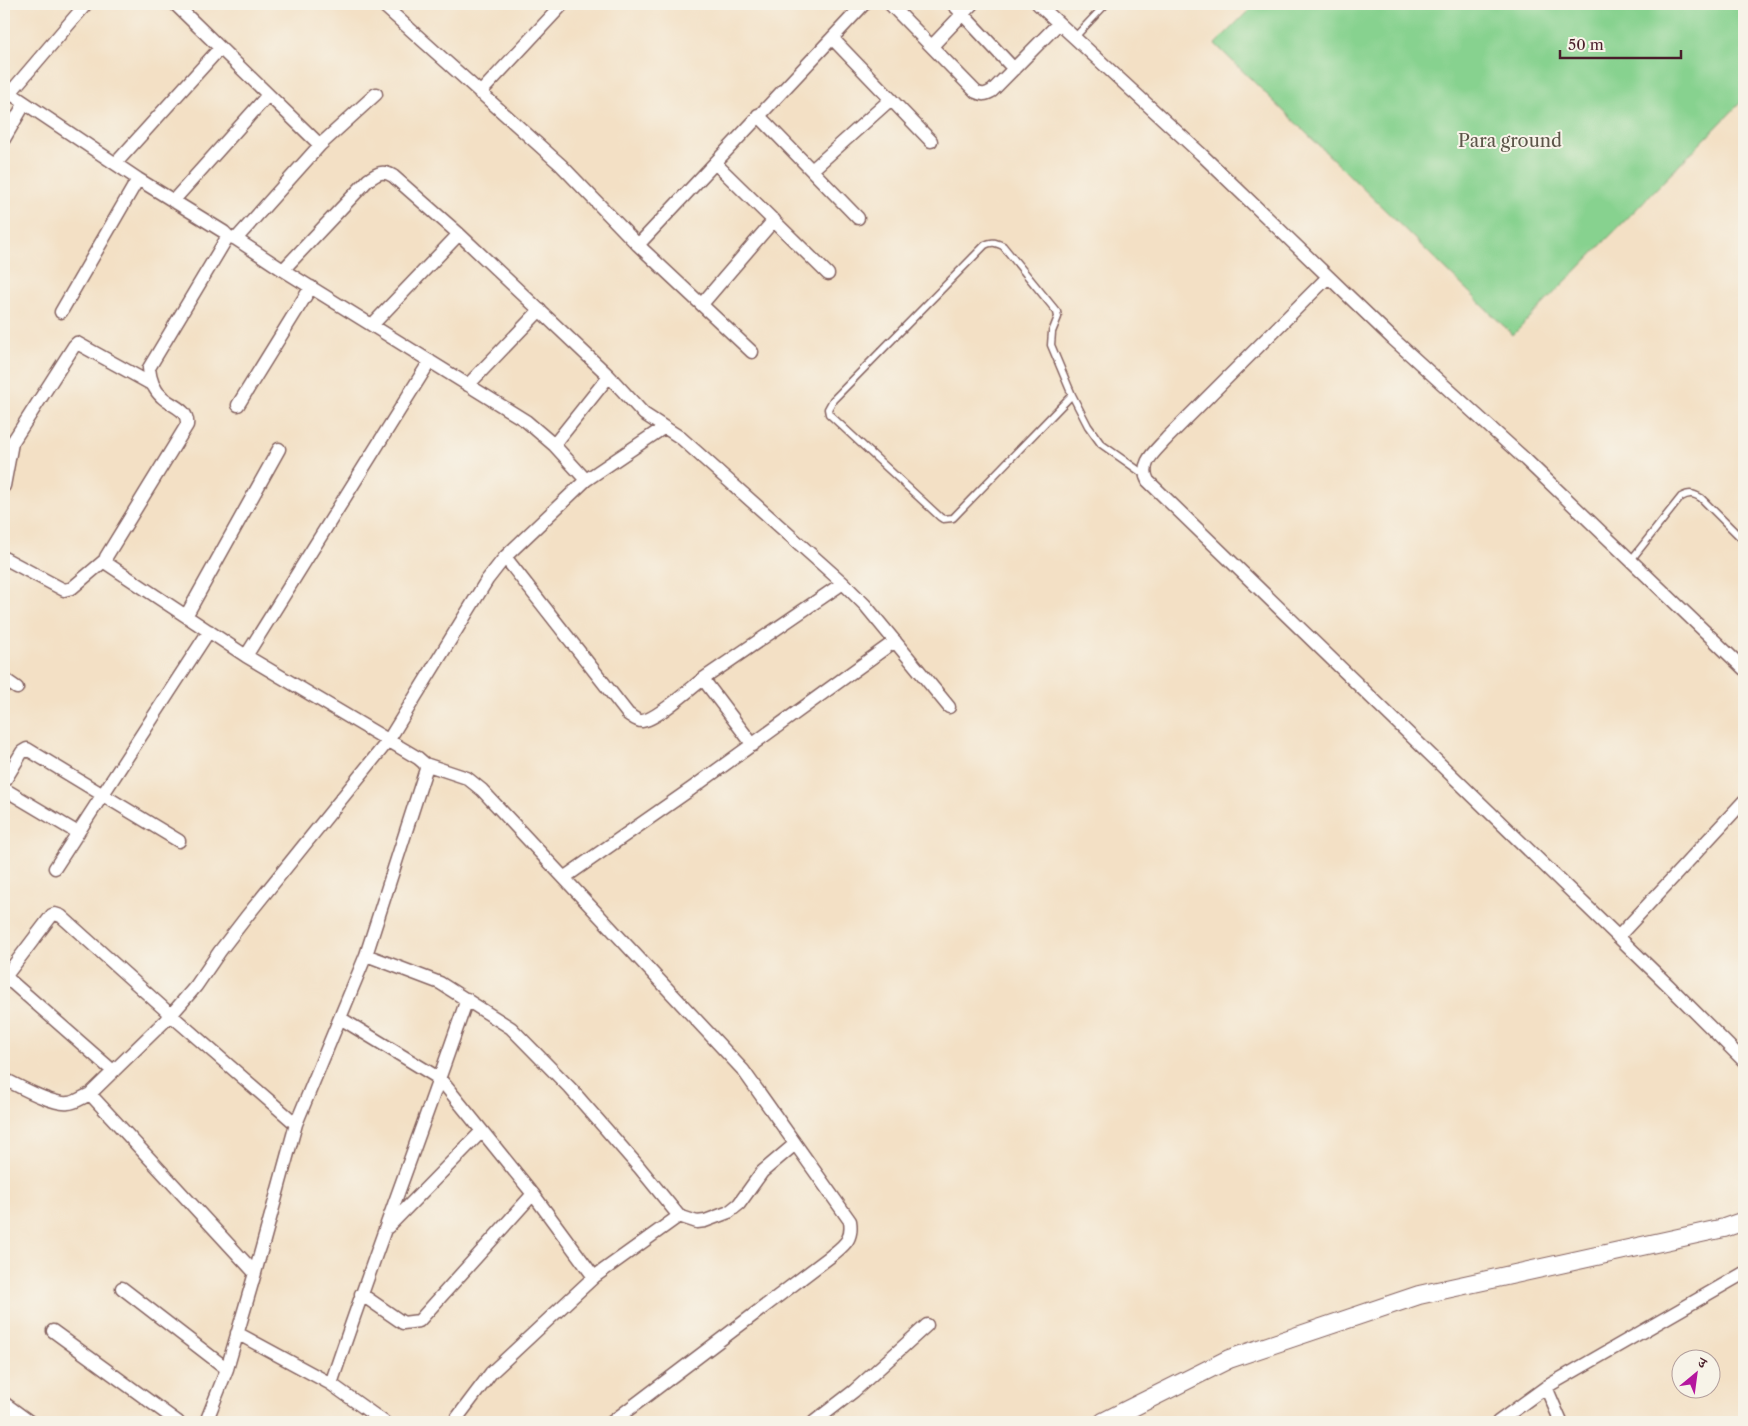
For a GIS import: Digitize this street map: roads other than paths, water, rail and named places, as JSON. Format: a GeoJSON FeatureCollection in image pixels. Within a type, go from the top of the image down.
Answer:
{"type":"FeatureCollection","features":[{"type":"Feature","properties":{"kind":"street"},"geometry":{"type":"LineString","coordinates":[[86,4],[7,91],[138,179],[526,421],[554,444],[586,480]]}},
{"type":"Feature","properties":{"kind":"street"},"geometry":{"type":"LineString","coordinates":[[175,4],[320,145]]}},
{"type":"Feature","properties":{"kind":"street"},"geometry":{"type":"LineString","coordinates":[[480,93],[563,4]]}},
{"type":"Feature","properties":{"kind":"street"},"geometry":{"type":"LineString","coordinates":[[638,244],[864,4]]}},
{"type":"Feature","properties":{"kind":"street"},"geometry":{"type":"LineString","coordinates":[[890,4],[981,95],[992,91],[1059,23]]}},
{"type":"Feature","properties":{"kind":"street"},"geometry":{"type":"LineString","coordinates":[[932,46],[958,8],[972,4]]}},
{"type":"Feature","properties":{"kind":"street"},"geometry":{"type":"LineString","coordinates":[[1038,4],[1201,154],[1392,338],[1526,460],[1744,669]]}},
{"type":"Feature","properties":{"kind":"street"},"geometry":{"type":"LineString","coordinates":[[389,6],[480,93],[561,166],[638,244],[752,352]]}},
{"type":"Feature","properties":{"kind":"street"},"geometry":{"type":"LineString","coordinates":[[958,8],[1014,69]]}},
{"type":"Feature","properties":{"kind":"street"},"geometry":{"type":"LineString","coordinates":[[832,38],[931,141]]}},
{"type":"Feature","properties":{"kind":"street"},"geometry":{"type":"LineString","coordinates":[[116,163],[220,48]]}},
{"type":"Feature","properties":{"kind":"street"},"geometry":{"type":"LineString","coordinates":[[4,558],[64,590],[72,588],[105,560],[187,425],[188,419],[184,412],[162,397],[153,385],[149,368],[152,361],[232,238],[320,145],[376,94]]}},
{"type":"Feature","properties":{"kind":"street"},"geometry":{"type":"LineString","coordinates":[[173,201],[268,95]]}},
{"type":"Feature","properties":{"kind":"street"},"geometry":{"type":"LineString","coordinates":[[812,170],[891,99]]}},
{"type":"Feature","properties":{"kind":"street"},"geometry":{"type":"LineString","coordinates":[[4,139],[25,103]]}},
{"type":"Feature","properties":{"kind":"street"},"geometry":{"type":"LineString","coordinates":[[758,116],[858,218]]}},
{"type":"Feature","properties":{"kind":"street"},"geometry":{"type":"LineString","coordinates":[[715,163],[828,274]]}},
{"type":"Feature","properties":{"kind":"street"},"geometry":{"type":"LineString","coordinates":[[283,270],[368,180],[378,172],[386,172],[393,176],[459,234],[610,376],[644,414],[681,438],[843,583],[865,605],[949,707]]}},
{"type":"Feature","properties":{"kind":"street"},"geometry":{"type":"LineString","coordinates":[[61,312],[138,179]]}},
{"type":"Feature","properties":{"kind":"street"},"geometry":{"type":"LineString","coordinates":[[702,304],[774,220]]}},
{"type":"Feature","properties":{"kind":"street"},"geometry":{"type":"LineString","coordinates":[[372,325],[459,234]]}},
{"type":"Feature","properties":{"kind":"street"},"geometry":{"type":"LineString","coordinates":[[1328,277],[1147,460],[1145,475],[1148,481],[1744,1061]]}},
{"type":"Feature","properties":{"kind":"street"},"geometry":{"type":"LineString","coordinates":[[238,405],[311,287]]}},
{"type":"Feature","properties":{"kind":"street"},"geometry":{"type":"LineString","coordinates":[[468,385],[540,310]]}},
{"type":"Feature","properties":{"kind":"street"},"geometry":{"type":"LineString","coordinates":[[4,486],[12,443],[74,346],[77,344],[153,385]]}},
{"type":"Feature","properties":{"kind":"street"},"geometry":{"type":"LineString","coordinates":[[246,656],[430,361]]}},
{"type":"Feature","properties":{"kind":"street"},"geometry":{"type":"LineString","coordinates":[[554,444],[610,376]]}},
{"type":"Feature","properties":{"kind":"street"},"geometry":{"type":"LineString","coordinates":[[4,1079],[55,1102],[68,1103],[90,1094],[171,1015],[196,986],[247,916],[388,741],[487,580],[505,557],[586,480],[663,428]]}},
{"type":"Feature","properties":{"kind":"street"},"geometry":{"type":"LineString","coordinates":[[186,616],[279,450]]}},
{"type":"Feature","properties":{"kind":"street"},"geometry":{"type":"LineString","coordinates":[[505,557],[628,714],[636,720],[644,721],[656,716],[703,679],[843,583]]}},
{"type":"Feature","properties":{"kind":"street"},"geometry":{"type":"LineString","coordinates":[[105,560],[109,566],[246,656],[418,758],[425,764],[467,778],[482,790],[743,1070],[850,1222],[852,1232],[846,1243],[831,1256],[612,1422]]}},
{"type":"Feature","properties":{"kind":"street"},"geometry":{"type":"LineString","coordinates":[[55,868],[209,631]]}},
{"type":"Feature","properties":{"kind":"street"},"geometry":{"type":"LineString","coordinates":[[565,877],[753,745],[895,641]]}},
{"type":"Feature","properties":{"kind":"street"},"geometry":{"type":"LineString","coordinates":[[4,679],[17,688]]}},
{"type":"Feature","properties":{"kind":"street"},"geometry":{"type":"LineString","coordinates":[[703,679],[753,745]]}},
{"type":"Feature","properties":{"kind":"street"},"geometry":{"type":"LineString","coordinates":[[4,782],[22,752],[27,749],[179,841]]}},
{"type":"Feature","properties":{"kind":"street"},"geometry":{"type":"LineString","coordinates":[[206,1422],[227,1369],[296,1124],[366,955],[426,774],[425,764]]}},
{"type":"Feature","properties":{"kind":"street"},"geometry":{"type":"LineString","coordinates":[[4,789],[78,833]]}},
{"type":"Feature","properties":{"kind":"street"},"geometry":{"type":"LineString","coordinates":[[1618,937],[1744,801]]}},
{"type":"Feature","properties":{"kind":"street"},"geometry":{"type":"LineString","coordinates":[[112,1071],[7,978],[8,973],[52,915],[57,914],[61,916],[296,1124]]}},
{"type":"Feature","properties":{"kind":"street"},"geometry":{"type":"LineString","coordinates":[[366,955],[440,983],[511,1028],[570,1088],[679,1216],[697,1222],[729,1212],[739,1204],[762,1172],[795,1144]]}},
{"type":"Feature","properties":{"kind":"street"},"geometry":{"type":"LineString","coordinates":[[331,1384],[361,1294],[440,1079],[467,999]]}},
{"type":"Feature","properties":{"kind":"street"},"geometry":{"type":"LineString","coordinates":[[340,1018],[440,1079],[534,1194],[594,1277]]}},
{"type":"Feature","properties":{"kind":"street"},"geometry":{"type":"LineString","coordinates":[[90,1094],[255,1273]]}},
{"type":"Feature","properties":{"kind":"street"},"geometry":{"type":"LineString","coordinates":[[384,1230],[482,1131]]}},
{"type":"Feature","properties":{"kind":"street"},"geometry":{"type":"LineString","coordinates":[[361,1294],[403,1323],[419,1321],[534,1194]]}},
{"type":"Feature","properties":{"kind":"street"},"geometry":{"type":"LineString","coordinates":[[454,1422],[490,1373],[594,1277],[679,1216]]}},
{"type":"Feature","properties":{"kind":"street"},"geometry":{"type":"LineString","coordinates":[[1103,1422],[1228,1359],[1419,1295],[1716,1230],[1744,1221]]}},
{"type":"Feature","properties":{"kind":"street"},"geometry":{"type":"LineString","coordinates":[[1498,1422],[1546,1387],[1744,1273]]}},
{"type":"Feature","properties":{"kind":"street"},"geometry":{"type":"LineString","coordinates":[[122,1288],[227,1369]]}},
{"type":"Feature","properties":{"kind":"street"},"geometry":{"type":"LineString","coordinates":[[814,1422],[854,1391],[927,1325]]}},
{"type":"Feature","properties":{"kind":"street"},"geometry":{"type":"LineString","coordinates":[[53,1331],[178,1422]]}},
{"type":"Feature","properties":{"kind":"street"},"geometry":{"type":"LineString","coordinates":[[237,1333],[331,1384],[384,1422]]}},
{"type":"Feature","properties":{"kind":"street"},"geometry":{"type":"LineString","coordinates":[[1546,1387],[1561,1422]]}},
{"type":"Feature","properties":{"kind":"street"},"geometry":{"type":"LineString","coordinates":[[4,1403],[30,1422]]}},
{"type":"Feature","properties":{"kind":"lane"},"geometry":{"type":"LineString","coordinates":[[1075,37],[1106,4]]}},
{"type":"Feature","properties":{"kind":"lane"},"geometry":{"type":"LineString","coordinates":[[1072,395],[953,518],[949,519],[940,517],[829,414],[828,409],[833,400],[990,242],[1003,246],[1057,312],[1058,318],[1052,332],[1051,345],[1072,395],[1094,435],[1116,456],[1145,475]]}},
{"type":"Feature","properties":{"kind":"lane"},"geometry":{"type":"LineString","coordinates":[[1630,560],[1681,497],[1688,493],[1695,494],[1701,498],[1744,541]]}},
{"type":"Feature","properties":{"kind":"park label","name":"Para ground"},"geometry":{"type":"Point","coordinates":[1510,141]}}]}
